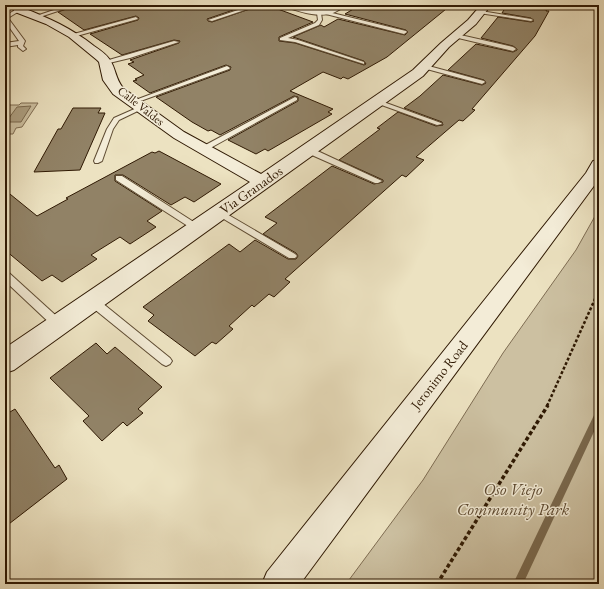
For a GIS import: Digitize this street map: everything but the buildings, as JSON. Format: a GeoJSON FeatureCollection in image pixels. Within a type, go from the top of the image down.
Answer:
{"type":"FeatureCollection","features":[{"type":"Feature","properties":{"kind":"street"},"geometry":{"type":"LineString","coordinates":[[289,5],[307,11],[322,12],[331,11],[340,5]]}},
{"type":"Feature","properties":{"kind":"street","name":"Calle Valdes"},"geometry":{"type":"LineString","coordinates":[[19,7],[73,35],[96,52],[105,62],[110,80],[118,91],[137,105],[179,135],[263,182]]}},
{"type":"Feature","properties":{"kind":"street","name":"Via Granados"},"geometry":{"type":"LineString","coordinates":[[5,362],[378,102],[425,67],[483,8]]}},
{"type":"Feature","properties":{"kind":"street","name":"Jeronimo Road"},"geometry":{"type":"LineString","coordinates":[[279,584],[597,172]]}},
{"type":"Feature","properties":{"kind":"lane"},"geometry":{"type":"LineString","coordinates":[[38,16],[74,5]]}},
{"type":"Feature","properties":{"kind":"lane"},"geometry":{"type":"LineString","coordinates":[[210,20],[258,5]]}},
{"type":"Feature","properties":{"kind":"lane"},"geometry":{"type":"LineString","coordinates":[[427,5],[434,6]]}},
{"type":"Feature","properties":{"kind":"lane"},"geometry":{"type":"LineString","coordinates":[[19,7],[5,18],[16,30],[21,43],[20,46],[23,49]]}},
{"type":"Feature","properties":{"kind":"lane"},"geometry":{"type":"LineString","coordinates":[[483,8],[531,20]]}},
{"type":"Feature","properties":{"kind":"lane"},"geometry":{"type":"LineString","coordinates":[[362,63],[296,41],[282,39],[317,24],[320,20],[322,12],[404,32]]}},
{"type":"Feature","properties":{"kind":"lane"},"geometry":{"type":"LineString","coordinates":[[73,35],[136,18]]}},
{"type":"Feature","properties":{"kind":"lane"},"geometry":{"type":"LineString","coordinates":[[456,36],[513,49]]}},
{"type":"Feature","properties":{"kind":"lane"},"geometry":{"type":"LineString","coordinates":[[105,62],[176,42]]}},
{"type":"Feature","properties":{"kind":"lane"},"geometry":{"type":"LineString","coordinates":[[5,45],[21,43]]}},
{"type":"Feature","properties":{"kind":"lane"},"geometry":{"type":"LineString","coordinates":[[425,67],[482,82]]}},
{"type":"Feature","properties":{"kind":"lane"},"geometry":{"type":"LineString","coordinates":[[98,161],[110,129],[116,119],[137,105],[227,68]]}},
{"type":"Feature","properties":{"kind":"lane"},"geometry":{"type":"LineString","coordinates":[[202,149],[295,99]]}},
{"type":"Feature","properties":{"kind":"lane"},"geometry":{"type":"LineString","coordinates":[[378,102],[439,124]]}},
{"type":"Feature","properties":{"kind":"lane"},"geometry":{"type":"LineString","coordinates":[[308,150],[378,181]]}},
{"type":"Feature","properties":{"kind":"lane"},"geometry":{"type":"LineString","coordinates":[[119,178],[197,228]]}},
{"type":"Feature","properties":{"kind":"lane"},"geometry":{"type":"LineString","coordinates":[[220,213],[292,256]]}},
{"type":"Feature","properties":{"kind":"lane"},"geometry":{"type":"LineString","coordinates":[[5,275],[59,325]]}},
{"type":"Feature","properties":{"kind":"lane"},"geometry":{"type":"LineString","coordinates":[[92,301],[166,361]]}},
{"type":"Feature","properties":{"kind":"path"},"geometry":{"type":"LineString","coordinates":[[5,93],[8,97],[5,104]]}},
{"type":"Feature","properties":{"kind":"path"},"geometry":{"type":"LineString","coordinates":[[437,584],[549,403],[599,290]]}},
{"type":"Feature","properties":{"kind":"green space"},"geometry":{"type":"Polygon","coordinates":[[[21,103],[38,103],[22,127],[16,128],[13,134],[5,134],[5,112],[9,105],[19,105],[21,103]]]}},
{"type":"Feature","properties":{"kind":"green space","name":"Oso Viejo Community Park"},"geometry":{"type":"Polygon","coordinates":[[[599,209],[599,584],[346,584],[423,480],[503,353],[576,250],[599,209]]]}},
{"type":"Feature","properties":{"kind":"shaded area"},"geometry":{"type":"Polygon","coordinates":[[[31,106],[21,122],[6,122],[17,107],[31,106]]]}},
{"type":"Feature","properties":{"kind":"waterway"},"geometry":{"type":"LineString","coordinates":[[518,584],[599,413]]}}]}
